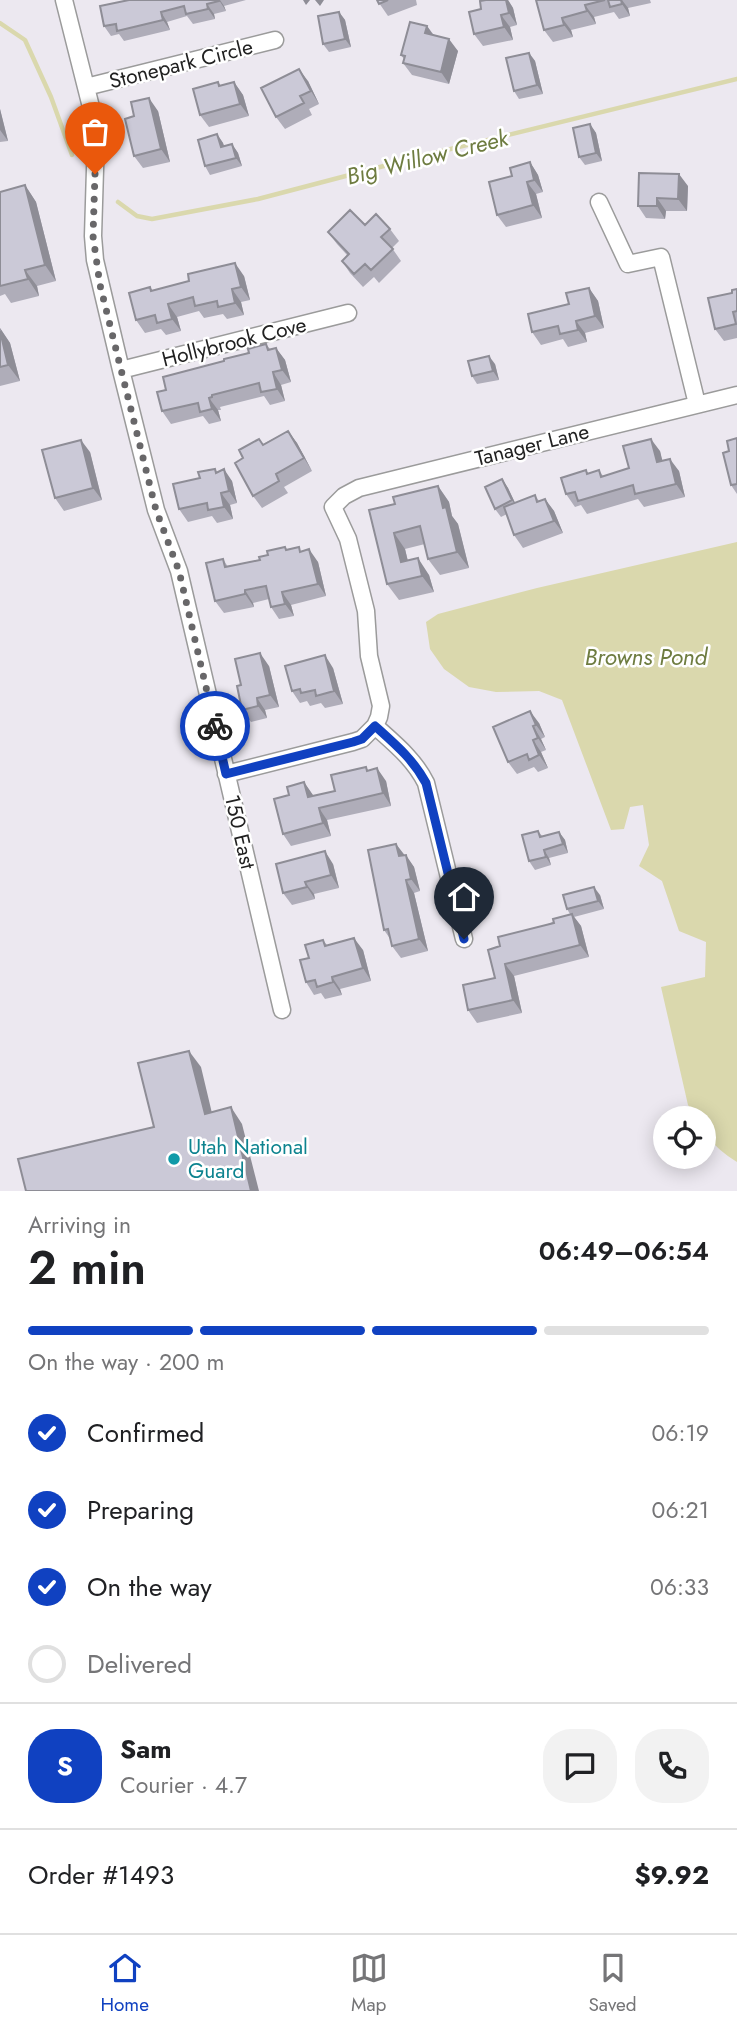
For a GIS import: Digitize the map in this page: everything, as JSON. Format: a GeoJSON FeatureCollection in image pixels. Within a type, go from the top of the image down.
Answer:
{"type":"FeatureCollection","features":[{"type":"Feature","properties":{"kind":"street","name":"150 East"},"geometry":{"type":"LineString","coordinates":[[64,0],[96,136],[93,236],[95,260],[156,510],[179,571],[282,1010]]}},
{"type":"Feature","properties":{"kind":"street","name":"Stonepark Circle"},"geometry":{"type":"LineString","coordinates":[[86,88],[275,40]]}},
{"type":"Feature","properties":{"kind":"street"},"geometry":{"type":"LineString","coordinates":[[599,201],[628,264],[661,257],[697,404]]}},
{"type":"Feature","properties":{"kind":"street","name":"Hollybrook Cove"},"geometry":{"type":"LineString","coordinates":[[121,370],[348,313]]}},
{"type":"Feature","properties":{"kind":"street","name":"Tanager Lane"},"geometry":{"type":"LineString","coordinates":[[375,726],[381,706],[369,656],[366,611],[348,539],[333,507],[344,496],[359,488],[737,395]]}},
{"type":"Feature","properties":{"kind":"street"},"geometry":{"type":"LineString","coordinates":[[226,774],[353,742],[362,739],[375,726],[418,767],[426,783],[464,939]]}},
{"type":"Feature","properties":{"kind":"water","name":"Browns Pond"},"geometry":{"type":"Polygon","coordinates":[[[737,542],[737,1162],[716,1146],[716,1106],[688,1105],[661,987],[705,977],[706,942],[679,931],[662,881],[639,866],[649,845],[643,805],[630,807],[624,829],[611,830],[562,700],[539,691],[496,692],[469,687],[444,669],[430,649],[426,622],[438,614],[537,588],[737,542]]]}},
{"type":"Feature","properties":{"kind":"building"},"geometry":{"type":"Polygon","coordinates":[[[129,0],[219,1],[207,4],[208,9],[186,14],[184,6],[161,12],[163,20],[117,31],[116,24],[104,26],[100,6],[129,0]]]}},
{"type":"Feature","properties":{"kind":"building"},"geometry":{"type":"Polygon","coordinates":[[[506,0],[509,13],[501,15],[504,27],[474,34],[469,12],[481,9],[480,1],[506,0]]]}},
{"type":"Feature","properties":{"kind":"building"},"geometry":{"type":"Polygon","coordinates":[[[536,0],[605,0],[585,5],[587,11],[562,18],[564,25],[544,30],[536,0]]]}},
{"type":"Feature","properties":{"kind":"building"},"geometry":{"type":"Polygon","coordinates":[[[608,0],[621,0],[622,4],[610,7],[608,0]]]}},
{"type":"Feature","properties":{"kind":"building"},"geometry":{"type":"Polygon","coordinates":[[[339,12],[345,39],[323,44],[318,16],[339,12]]]}},
{"type":"Feature","properties":{"kind":"building"},"geometry":{"type":"Polygon","coordinates":[[[410,22],[427,26],[425,33],[449,39],[441,72],[403,63],[405,56],[401,55],[410,22]]]}},
{"type":"Feature","properties":{"kind":"building"},"geometry":{"type":"Polygon","coordinates":[[[529,53],[537,85],[514,91],[506,58],[529,53]]]}},
{"type":"Feature","properties":{"kind":"building"},"geometry":{"type":"Polygon","coordinates":[[[299,69],[311,91],[300,96],[304,103],[276,117],[261,88],[299,69]]]}},
{"type":"Feature","properties":{"kind":"building"},"geometry":{"type":"Polygon","coordinates":[[[218,82],[219,86],[234,82],[240,104],[200,115],[193,89],[218,82]]]}},
{"type":"Feature","properties":{"kind":"building"},"geometry":{"type":"Polygon","coordinates":[[[149,98],[161,149],[134,156],[125,119],[134,116],[131,102],[149,98]]]}},
{"type":"Feature","properties":{"kind":"building"},"geometry":{"type":"Polygon","coordinates":[[[590,124],[596,153],[579,157],[573,128],[590,124]]]}},
{"type":"Feature","properties":{"kind":"building"},"geometry":{"type":"Polygon","coordinates":[[[217,134],[221,147],[232,144],[236,158],[205,166],[198,140],[217,134]]]}},
{"type":"Feature","properties":{"kind":"building"},"geometry":{"type":"Polygon","coordinates":[[[530,162],[534,180],[527,182],[533,205],[497,215],[489,182],[512,176],[510,168],[530,162]]]}},
{"type":"Feature","properties":{"kind":"building"},"geometry":{"type":"Polygon","coordinates":[[[639,173],[679,174],[678,199],[657,198],[657,206],[638,206],[639,173]]]}},
{"type":"Feature","properties":{"kind":"building"},"geometry":{"type":"Polygon","coordinates":[[[25,185],[45,265],[25,270],[28,279],[0,286],[0,192],[25,185]]]}},
{"type":"Feature","properties":{"kind":"building"},"geometry":{"type":"Polygon","coordinates":[[[350,210],[365,225],[376,214],[390,229],[381,237],[393,249],[371,270],[365,264],[354,274],[342,261],[349,254],[328,232],[350,210]]]}},
{"type":"Feature","properties":{"kind":"building"},"geometry":{"type":"Polygon","coordinates":[[[235,263],[241,287],[232,289],[235,303],[218,307],[217,301],[195,306],[193,297],[168,304],[172,319],[157,323],[155,315],[136,320],[129,293],[150,287],[151,291],[189,281],[188,274],[235,263]]]}},
{"type":"Feature","properties":{"kind":"building"},"geometry":{"type":"Polygon","coordinates":[[[589,288],[595,316],[576,321],[578,330],[560,334],[558,326],[532,332],[528,314],[569,304],[566,293],[589,288]]]}},
{"type":"Feature","properties":{"kind":"building"},"geometry":{"type":"Polygon","coordinates":[[[737,289],[737,311],[733,312],[736,324],[715,329],[708,298],[732,293],[732,290],[737,289]]]}},
{"type":"Feature","properties":{"kind":"building"},"geometry":{"type":"Polygon","coordinates":[[[0,331],[8,365],[0,367],[0,331]]]}},
{"type":"Feature","properties":{"kind":"building"},"geometry":{"type":"Polygon","coordinates":[[[266,344],[268,350],[276,348],[282,370],[273,372],[277,389],[261,392],[259,383],[212,395],[209,398],[212,409],[200,412],[198,403],[162,411],[157,392],[166,390],[163,377],[249,353],[248,349],[266,344]]]}},
{"type":"Feature","properties":{"kind":"building"},"geometry":{"type":"Polygon","coordinates":[[[489,356],[493,371],[472,376],[468,361],[489,356]]]}},
{"type":"Feature","properties":{"kind":"building"},"geometry":{"type":"Polygon","coordinates":[[[288,431],[304,458],[276,474],[279,481],[253,496],[235,463],[243,458],[239,450],[259,439],[263,445],[288,431]]]}},
{"type":"Feature","properties":{"kind":"building"},"geometry":{"type":"Polygon","coordinates":[[[737,438],[737,484],[731,485],[723,453],[729,451],[727,441],[737,438]]]}},
{"type":"Feature","properties":{"kind":"building"},"geometry":{"type":"Polygon","coordinates":[[[651,439],[657,462],[670,459],[676,484],[635,494],[633,485],[578,501],[575,492],[566,494],[561,478],[586,470],[587,474],[599,470],[601,477],[629,468],[623,446],[651,439]]]}},
{"type":"Feature","properties":{"kind":"building"},"geometry":{"type":"Polygon","coordinates":[[[81,440],[93,488],[55,498],[42,450],[81,440]]]}},
{"type":"Feature","properties":{"kind":"building"},"geometry":{"type":"Polygon","coordinates":[[[215,469],[216,473],[224,469],[229,491],[221,493],[224,507],[208,510],[207,503],[179,509],[173,484],[200,478],[198,472],[215,469]]]}},
{"type":"Feature","properties":{"kind":"building"},"geometry":{"type":"Polygon","coordinates":[[[502,479],[512,500],[495,509],[485,487],[502,479]]]}},
{"type":"Feature","properties":{"kind":"building"},"geometry":{"type":"Polygon","coordinates":[[[438,486],[457,552],[428,559],[420,526],[394,533],[401,562],[418,558],[422,576],[387,584],[369,510],[395,504],[393,497],[438,486]]]}},
{"type":"Feature","properties":{"kind":"building"},"geometry":{"type":"Polygon","coordinates":[[[535,495],[537,502],[545,499],[554,521],[514,535],[504,507],[535,495]]]}},
{"type":"Feature","properties":{"kind":"building"},"geometry":{"type":"Polygon","coordinates":[[[285,547],[286,550],[299,547],[300,552],[309,549],[318,584],[282,592],[285,604],[271,607],[266,586],[215,601],[206,563],[223,559],[225,567],[260,560],[259,557],[268,555],[267,551],[285,547]]]}},
{"type":"Feature","properties":{"kind":"building"},"geometry":{"type":"Polygon","coordinates":[[[260,653],[270,695],[257,698],[258,706],[242,710],[237,686],[241,685],[235,659],[260,653]]]}},
{"type":"Feature","properties":{"kind":"building"},"geometry":{"type":"Polygon","coordinates":[[[325,655],[334,691],[316,696],[315,690],[301,693],[300,689],[292,691],[285,666],[325,655]]]}},
{"type":"Feature","properties":{"kind":"building"},"geometry":{"type":"Polygon","coordinates":[[[530,711],[536,725],[533,726],[538,738],[533,740],[539,755],[529,760],[527,754],[508,762],[493,727],[530,711]]]}},
{"type":"Feature","properties":{"kind":"building"},"geometry":{"type":"Polygon","coordinates":[[[366,767],[367,771],[377,768],[383,793],[319,808],[323,823],[283,834],[274,799],[289,795],[287,787],[304,782],[308,797],[335,791],[331,775],[366,767]]]}},
{"type":"Feature","properties":{"kind":"building"},"geometry":{"type":"Polygon","coordinates":[[[538,831],[540,837],[559,832],[563,844],[544,850],[546,857],[529,861],[522,835],[538,831]]]}},
{"type":"Feature","properties":{"kind":"building"},"geometry":{"type":"Polygon","coordinates":[[[396,844],[399,856],[406,855],[411,879],[406,880],[419,939],[392,946],[388,929],[384,930],[368,850],[396,844]]]}},
{"type":"Feature","properties":{"kind":"building"},"geometry":{"type":"Polygon","coordinates":[[[325,851],[331,875],[305,882],[307,887],[283,893],[276,864],[325,851]]]}},
{"type":"Feature","properties":{"kind":"building"},"geometry":{"type":"Polygon","coordinates":[[[594,887],[598,901],[567,909],[563,895],[594,887]]]}},
{"type":"Feature","properties":{"kind":"building"},"geometry":{"type":"Polygon","coordinates":[[[572,914],[580,945],[505,964],[513,1000],[468,1010],[463,985],[495,978],[488,950],[500,946],[498,937],[554,923],[553,919],[572,914]]]}},
{"type":"Feature","properties":{"kind":"building"},"geometry":{"type":"Polygon","coordinates":[[[354,938],[363,968],[332,977],[333,982],[317,987],[315,980],[306,982],[300,960],[309,958],[305,945],[323,940],[325,946],[354,938]]]}},
{"type":"Feature","properties":{"kind":"building"},"geometry":{"type":"Polygon","coordinates":[[[189,1051],[205,1114],[231,1107],[251,1191],[26,1191],[18,1159],[154,1127],[138,1063],[189,1051]]]}},
{"type":"Feature","properties":{"kind":"waterway","name":"Big Willow Creek"},"geometry":{"type":"LineString","coordinates":[[0,23],[25,40],[51,97],[72,155]]}},
{"type":"Feature","properties":{"kind":"waterway","name":"Big Willow Creek"},"geometry":{"type":"LineString","coordinates":[[118,202],[137,216],[152,219],[258,199],[737,79]]}},
{"type":"Feature","properties":{"kind":"way so far"},"geometry":{"type":"LineString","coordinates":[[95,174],[93,236],[100,285],[156,510],[179,571],[215,726]]}},
{"type":"Feature","properties":{"kind":"place","name":"Utah National Guard"},"geometry":{"type":"Point","coordinates":[174,1159]}},
{"type":"Feature","properties":{"kind":"route"},"geometry":{"type":"LineString","coordinates":[[215,726],[226,774],[353,742],[362,739],[375,726],[387,736],[418,767],[426,783],[464,939]]}}]}
